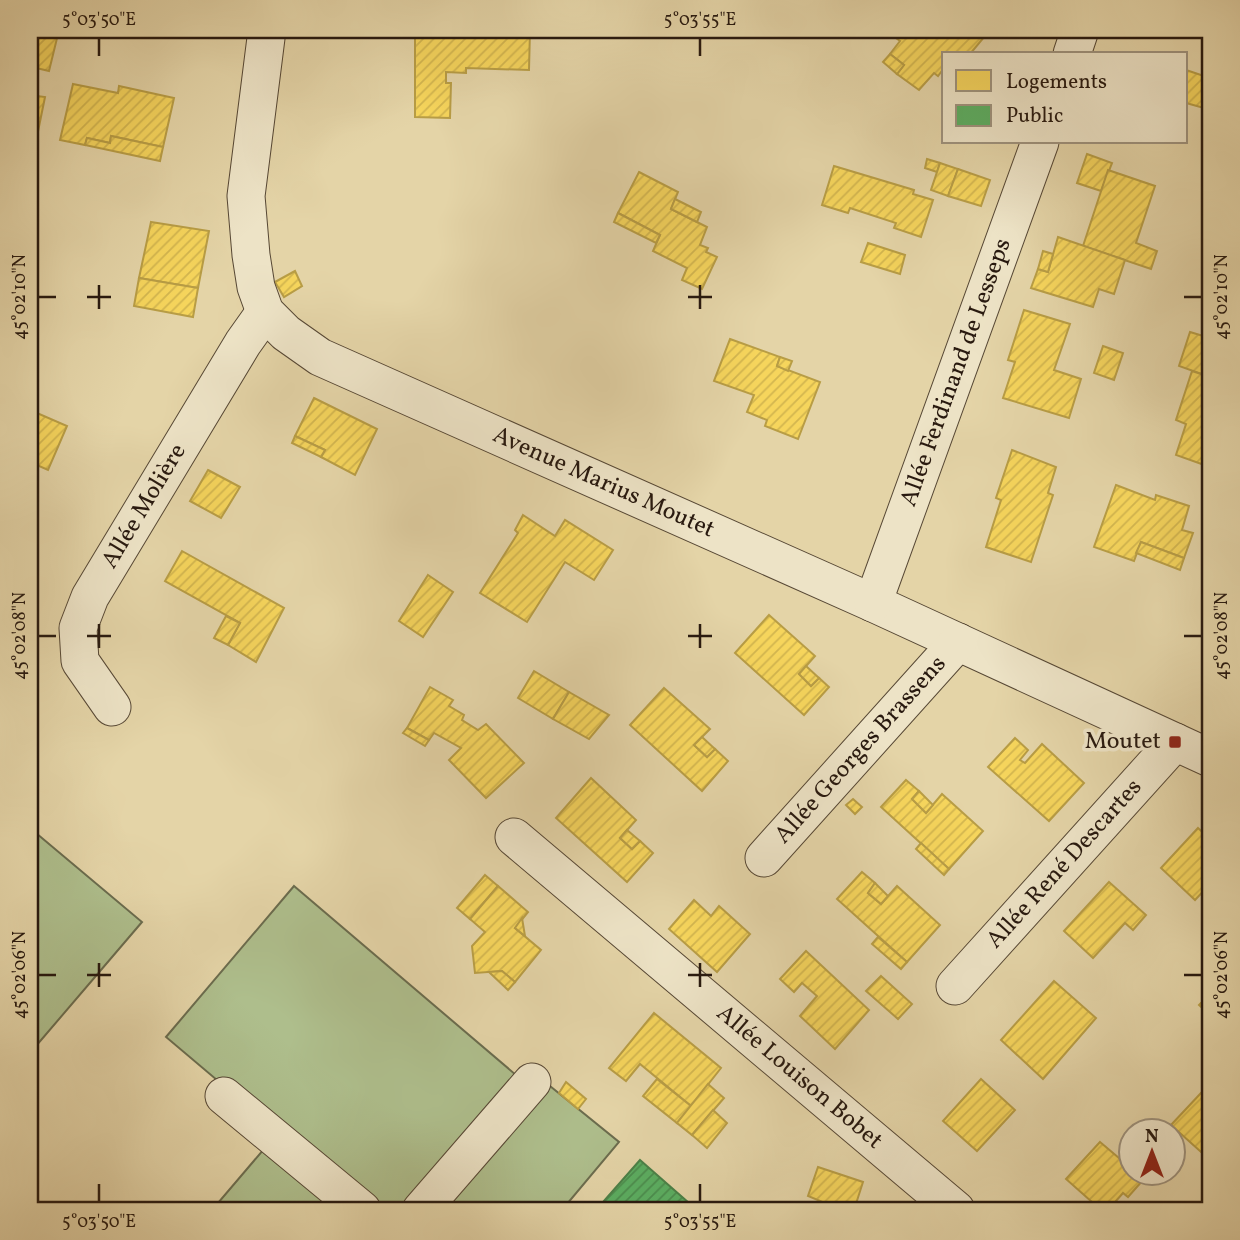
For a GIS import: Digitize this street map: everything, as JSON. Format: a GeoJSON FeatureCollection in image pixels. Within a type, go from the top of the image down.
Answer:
{"type":"FeatureCollection","features":[{"type":"Feature","properties":{"kind":"street","name":"Avenue Marius Moutet"},"geometry":{"type":"LineString","coordinates":[[267,30],[246,196],[256,287],[265,312],[286,333],[320,357],[873,603],[1210,758]]}},
{"type":"Feature","properties":{"kind":"street"},"geometry":{"type":"LineString","coordinates":[[1073,52],[1080,30]]}},
{"type":"Feature","properties":{"kind":"street","name":"Allée Ferdinand de Lesseps"},"geometry":{"type":"LineString","coordinates":[[873,603],[1039,144]]}},
{"type":"Feature","properties":{"kind":"street","name":"Allée Molière"},"geometry":{"type":"LineString","coordinates":[[112,707],[80,661],[78,628],[86,607],[243,343],[265,312]]}},
{"type":"Feature","properties":{"kind":"street","name":"Allée Georges Brassens"},"geometry":{"type":"LineString","coordinates":[[764,858],[958,642]]}},
{"type":"Feature","properties":{"kind":"street","name":"Allée René Descartes"},"geometry":{"type":"LineString","coordinates":[[954,986],[1175,742]]}},
{"type":"Feature","properties":{"kind":"street","name":"Allée Louison Bobet"},"geometry":{"type":"LineString","coordinates":[[514,837],[956,1210]]}},
{"type":"Feature","properties":{"kind":"street"},"geometry":{"type":"LineString","coordinates":[[421,1210],[532,1082]]}},
{"type":"Feature","properties":{"kind":"street"},"geometry":{"type":"LineString","coordinates":[[224,1096],[362,1210]]}},
{"type":"Feature","properties":{"kind":"green space"},"geometry":{"type":"Polygon","coordinates":[[[30,828],[142,922],[30,1053],[30,828]]]}},
{"type":"Feature","properties":{"kind":"green space"},"geometry":{"type":"Polygon","coordinates":[[[294,886],[523,1081],[412,1210],[371,1210],[166,1037],[294,886]]]}},
{"type":"Feature","properties":{"kind":"green space"},"geometry":{"type":"Polygon","coordinates":[[[545,1082],[619,1142],[562,1210],[430,1210],[545,1082]]]}},
{"type":"Feature","properties":{"kind":"green space"},"geometry":{"type":"Polygon","coordinates":[[[270,1142],[350,1210],[212,1210],[270,1142]]]}},
{"type":"Feature","properties":{"kind":"building: Logements"},"geometry":{"type":"Polygon","coordinates":[[[30,30],[59,30],[49,71],[32,67],[37,44],[30,43],[30,30]]]}},
{"type":"Feature","properties":{"kind":"building: Logements"},"geometry":{"type":"Polygon","coordinates":[[[415,30],[530,30],[529,70],[466,68],[466,73],[446,72],[446,83],[451,83],[450,118],[415,117],[415,30]]]}},
{"type":"Feature","properties":{"kind":"building: Logements"},"geometry":{"type":"Polygon","coordinates":[[[885,30],[990,30],[972,52],[942,52],[942,71],[938,76],[934,73],[919,90],[897,74],[904,65],[890,54],[900,41],[885,30]]]}},
{"type":"Feature","properties":{"kind":"building: Logements"},"geometry":{"type":"Polygon","coordinates":[[[890,54],[904,65],[897,74],[883,62],[890,54]]]}},
{"type":"Feature","properties":{"kind":"building: Logements"},"geometry":{"type":"Polygon","coordinates":[[[1188,71],[1210,78],[1210,90],[1204,108],[1188,104],[1188,71]]]}},
{"type":"Feature","properties":{"kind":"building: Logements"},"geometry":{"type":"Polygon","coordinates":[[[73,84],[118,93],[119,86],[174,98],[163,147],[111,136],[110,143],[87,138],[85,145],[60,140],[73,84]]]}},
{"type":"Feature","properties":{"kind":"building: Logements"},"geometry":{"type":"Polygon","coordinates":[[[30,95],[45,97],[31,166],[30,166],[30,95]]]}},
{"type":"Feature","properties":{"kind":"building: Logements"},"geometry":{"type":"Polygon","coordinates":[[[111,136],[163,147],[160,161],[85,145],[87,138],[110,143],[111,136]]]}},
{"type":"Feature","properties":{"kind":"building: Logements"},"geometry":{"type":"Polygon","coordinates":[[[1087,154],[1112,163],[1101,191],[1077,183],[1087,154]]]}},
{"type":"Feature","properties":{"kind":"building: Logements"},"geometry":{"type":"Polygon","coordinates":[[[927,159],[940,163],[937,172],[925,168],[927,159]]]}},
{"type":"Feature","properties":{"kind":"building: Logements"},"geometry":{"type":"Polygon","coordinates":[[[940,163],[958,169],[948,196],[931,190],[940,163]]]}},
{"type":"Feature","properties":{"kind":"building: Logements"},"geometry":{"type":"Polygon","coordinates":[[[834,166],[914,190],[913,194],[933,200],[921,237],[894,228],[896,223],[850,208],[848,213],[822,205],[834,166]]]}},
{"type":"Feature","properties":{"kind":"building: Logements"},"geometry":{"type":"Polygon","coordinates":[[[958,169],[990,180],[981,206],[948,196],[958,169]]]}},
{"type":"Feature","properties":{"kind":"building: Logements"},"geometry":{"type":"Polygon","coordinates":[[[1108,170],[1155,186],[1136,243],[1157,251],[1151,269],[1083,246],[1108,170]]]}},
{"type":"Feature","properties":{"kind":"building: Logements"},"geometry":{"type":"Polygon","coordinates":[[[639,172],[678,192],[671,209],[707,227],[700,245],[708,248],[706,252],[717,257],[702,289],[682,280],[687,268],[653,251],[660,235],[618,213],[639,172]]]}},
{"type":"Feature","properties":{"kind":"building: Logements"},"geometry":{"type":"Polygon","coordinates":[[[675,199],[701,212],[697,222],[671,209],[675,199]]]}},
{"type":"Feature","properties":{"kind":"building: Logements"},"geometry":{"type":"Polygon","coordinates":[[[618,213],[660,235],[656,243],[614,222],[618,213]]]}},
{"type":"Feature","properties":{"kind":"building: Logements"},"geometry":{"type":"Polygon","coordinates":[[[151,222],[209,231],[198,288],[139,278],[151,222]]]}},
{"type":"Feature","properties":{"kind":"building: Logements"},"geometry":{"type":"Polygon","coordinates":[[[1058,237],[1125,260],[1114,294],[1099,289],[1093,307],[1031,288],[1038,269],[1048,272],[1058,237]]]}},
{"type":"Feature","properties":{"kind":"building: Logements"},"geometry":{"type":"Polygon","coordinates":[[[868,243],[905,255],[900,274],[861,262],[868,243]]]}},
{"type":"Feature","properties":{"kind":"building: Logements"},"geometry":{"type":"Polygon","coordinates":[[[1043,251],[1053,254],[1048,272],[1038,269],[1043,251]]]}},
{"type":"Feature","properties":{"kind":"building: Logements"},"geometry":{"type":"Polygon","coordinates":[[[295,271],[302,286],[284,297],[275,282],[295,271]]]}},
{"type":"Feature","properties":{"kind":"building: Logements"},"geometry":{"type":"Polygon","coordinates":[[[139,278],[198,288],[193,317],[134,306],[139,278]]]}},
{"type":"Feature","properties":{"kind":"building: Logements"},"geometry":{"type":"Polygon","coordinates":[[[1024,310],[1070,324],[1054,370],[1081,379],[1069,418],[1003,398],[1015,362],[1008,360],[1024,310]]]}},
{"type":"Feature","properties":{"kind":"building: Logements"},"geometry":{"type":"Polygon","coordinates":[[[1190,332],[1210,338],[1210,377],[1179,366],[1190,332]]]}},
{"type":"Feature","properties":{"kind":"building: Logements"},"geometry":{"type":"Polygon","coordinates":[[[730,339],[780,357],[777,366],[820,382],[798,439],[765,426],[767,420],[747,412],[754,395],[714,381],[730,339]]]}},
{"type":"Feature","properties":{"kind":"building: Logements"},"geometry":{"type":"Polygon","coordinates":[[[1103,346],[1123,353],[1114,380],[1094,373],[1103,346]]]}},
{"type":"Feature","properties":{"kind":"building: Logements"},"geometry":{"type":"Polygon","coordinates":[[[780,357],[792,361],[788,371],[777,366],[780,357]]]}},
{"type":"Feature","properties":{"kind":"building: Logements"},"geometry":{"type":"Polygon","coordinates":[[[1192,371],[1210,377],[1210,467],[1176,455],[1186,424],[1176,420],[1192,371]]]}},
{"type":"Feature","properties":{"kind":"building: Logements"},"geometry":{"type":"Polygon","coordinates":[[[314,398],[377,429],[355,475],[321,457],[325,450],[295,436],[314,398]]]}},
{"type":"Feature","properties":{"kind":"building: Logements"},"geometry":{"type":"Polygon","coordinates":[[[30,410],[67,426],[48,470],[30,462],[30,410]]]}},
{"type":"Feature","properties":{"kind":"building: Logements"},"geometry":{"type":"Polygon","coordinates":[[[295,436],[325,450],[321,457],[292,443],[295,436]]]}},
{"type":"Feature","properties":{"kind":"building: Logements"},"geometry":{"type":"Polygon","coordinates":[[[1012,450],[1056,467],[1048,493],[1053,495],[1031,562],[986,547],[1001,500],[996,498],[1012,450]]]}},
{"type":"Feature","properties":{"kind":"building: Logements"},"geometry":{"type":"Polygon","coordinates":[[[208,470],[240,487],[221,518],[190,501],[208,470]]]}},
{"type":"Feature","properties":{"kind":"building: Logements"},"geometry":{"type":"Polygon","coordinates":[[[1116,485],[1155,500],[1156,495],[1189,506],[1182,530],[1193,533],[1184,558],[1141,542],[1134,561],[1094,547],[1116,485]]]}},
{"type":"Feature","properties":{"kind":"building: Logements"},"geometry":{"type":"Polygon","coordinates":[[[523,515],[555,536],[565,520],[613,550],[594,580],[565,562],[527,622],[480,593],[518,533],[515,530],[523,515]]]}},
{"type":"Feature","properties":{"kind":"building: Logements"},"geometry":{"type":"Polygon","coordinates":[[[1141,542],[1184,558],[1180,570],[1136,553],[1141,542]]]}},
{"type":"Feature","properties":{"kind":"building: Logements"},"geometry":{"type":"Polygon","coordinates":[[[182,551],[284,608],[256,662],[228,645],[240,623],[165,581],[182,551]]]}},
{"type":"Feature","properties":{"kind":"building: Logements"},"geometry":{"type":"Polygon","coordinates":[[[428,575],[453,592],[423,637],[399,621],[428,575]]]}},
{"type":"Feature","properties":{"kind":"building: Logements"},"geometry":{"type":"Polygon","coordinates":[[[769,615],[815,656],[799,674],[811,686],[819,678],[829,687],[804,715],[735,653],[769,615]]]}},
{"type":"Feature","properties":{"kind":"building: Logements"},"geometry":{"type":"Polygon","coordinates":[[[226,616],[240,623],[228,645],[214,638],[226,616]]]}},
{"type":"Feature","properties":{"kind":"building: Logements"},"geometry":{"type":"Polygon","coordinates":[[[806,666],[819,678],[811,686],[799,674],[806,666]]]}},
{"type":"Feature","properties":{"kind":"building: Logements"},"geometry":{"type":"Polygon","coordinates":[[[534,671],[569,692],[553,719],[518,698],[534,671]]]}},
{"type":"Feature","properties":{"kind":"building: Logements"},"geometry":{"type":"Polygon","coordinates":[[[430,687],[453,700],[449,706],[464,715],[462,720],[478,730],[486,724],[524,763],[486,798],[449,760],[461,748],[434,733],[429,740],[407,728],[430,687]]]}},
{"type":"Feature","properties":{"kind":"building: Logements"},"geometry":{"type":"Polygon","coordinates":[[[664,688],[710,729],[694,745],[707,757],[715,749],[728,761],[702,791],[630,725],[664,688]]]}},
{"type":"Feature","properties":{"kind":"building: Logements"},"geometry":{"type":"Polygon","coordinates":[[[569,692],[609,715],[589,739],[553,719],[569,692]]]}},
{"type":"Feature","properties":{"kind":"building: Logements"},"geometry":{"type":"Polygon","coordinates":[[[407,728],[429,740],[425,746],[403,733],[407,728]]]}},
{"type":"Feature","properties":{"kind":"building: Logements"},"geometry":{"type":"Polygon","coordinates":[[[702,737],[715,749],[707,757],[694,745],[702,737]]]}},
{"type":"Feature","properties":{"kind":"building: Logements"},"geometry":{"type":"Polygon","coordinates":[[[1015,738],[1028,750],[1020,760],[1025,763],[1042,744],[1084,783],[1049,821],[988,767],[1015,738]]]}},
{"type":"Feature","properties":{"kind":"building: Logements"},"geometry":{"type":"Polygon","coordinates":[[[591,778],[636,820],[620,838],[632,849],[640,841],[653,853],[627,882],[556,818],[591,778]]]}},
{"type":"Feature","properties":{"kind":"building: Logements"},"geometry":{"type":"Polygon","coordinates":[[[906,780],[919,791],[912,799],[926,813],[942,794],[983,831],[949,869],[881,807],[906,780]]]}},
{"type":"Feature","properties":{"kind":"building: Logements"},"geometry":{"type":"Polygon","coordinates":[[[919,791],[933,805],[926,813],[912,799],[919,791]]]}},
{"type":"Feature","properties":{"kind":"building: Logements"},"geometry":{"type":"Polygon","coordinates":[[[853,799],[862,807],[855,814],[846,805],[853,799]]]}},
{"type":"Feature","properties":{"kind":"building: Logements"},"geometry":{"type":"Polygon","coordinates":[[[1198,828],[1210,839],[1210,884],[1195,900],[1161,868],[1198,828]]]}},
{"type":"Feature","properties":{"kind":"building: Logements"},"geometry":{"type":"Polygon","coordinates":[[[627,830],[640,841],[632,849],[620,838],[627,830]]]}},
{"type":"Feature","properties":{"kind":"building: Logements"},"geometry":{"type":"Polygon","coordinates":[[[921,843],[949,869],[944,875],[916,849],[921,843]]]}},
{"type":"Feature","properties":{"kind":"building: Logements"},"geometry":{"type":"Polygon","coordinates":[[[862,872],[875,883],[868,893],[881,904],[897,886],[940,925],[907,962],[837,899],[862,872]]]}},
{"type":"Feature","properties":{"kind":"building: Logements"},"geometry":{"type":"Polygon","coordinates":[[[485,875],[498,886],[470,919],[457,908],[485,875]]]}},
{"type":"Feature","properties":{"kind":"building: Logements"},"geometry":{"type":"Polygon","coordinates":[[[1109,882],[1146,915],[1133,930],[1125,923],[1093,958],[1064,931],[1109,882]]]}},
{"type":"Feature","properties":{"kind":"building: Logements"},"geometry":{"type":"Polygon","coordinates":[[[875,883],[888,896],[881,904],[868,893],[875,883]]]}},
{"type":"Feature","properties":{"kind":"building: Logements"},"geometry":{"type":"Polygon","coordinates":[[[498,886],[528,912],[515,928],[541,950],[515,982],[502,971],[475,973],[472,946],[485,932],[470,919],[498,886]]]}},
{"type":"Feature","properties":{"kind":"building: Logements"},"geometry":{"type":"Polygon","coordinates":[[[694,900],[711,916],[719,906],[750,934],[717,972],[669,929],[694,900]]]}},
{"type":"Feature","properties":{"kind":"building: Logements"},"geometry":{"type":"Polygon","coordinates":[[[522,918],[525,936],[515,928],[522,918]]]}},
{"type":"Feature","properties":{"kind":"building: Logements"},"geometry":{"type":"Polygon","coordinates":[[[878,937],[907,962],[901,969],[872,944],[878,937]]]}},
{"type":"Feature","properties":{"kind":"building: Logements"},"geometry":{"type":"Polygon","coordinates":[[[806,951],[869,1010],[835,1049],[800,1016],[817,996],[802,983],[794,992],[780,979],[806,951]]]}},
{"type":"Feature","properties":{"kind":"building: Logements"},"geometry":{"type":"Polygon","coordinates":[[[502,971],[515,982],[508,990],[489,972],[502,971]]]}},
{"type":"Feature","properties":{"kind":"building: Logements"},"geometry":{"type":"Polygon","coordinates":[[[881,976],[912,1004],[898,1019],[866,991],[881,976]]]}},
{"type":"Feature","properties":{"kind":"building: Logements"},"geometry":{"type":"Polygon","coordinates":[[[1054,981],[1096,1018],[1043,1079],[1001,1040],[1054,981]]]}},
{"type":"Feature","properties":{"kind":"building: Logements"},"geometry":{"type":"Polygon","coordinates":[[[1210,994],[1210,1015],[1199,1005],[1210,994]]]}},
{"type":"Feature","properties":{"kind":"building: Logements"},"geometry":{"type":"Polygon","coordinates":[[[654,1013],[721,1068],[691,1106],[640,1064],[626,1081],[609,1068],[654,1013]]]}},
{"type":"Feature","properties":{"kind":"building: Logements"},"geometry":{"type":"Polygon","coordinates":[[[657,1079],[691,1106],[677,1123],[643,1096],[657,1079]]]}},
{"type":"Feature","properties":{"kind":"building: Logements"},"geometry":{"type":"Polygon","coordinates":[[[981,1079],[1015,1110],[977,1151],[943,1121],[981,1079]]]}},
{"type":"Feature","properties":{"kind":"building: Logements"},"geometry":{"type":"Polygon","coordinates":[[[566,1082],[586,1099],[578,1109],[559,1093],[566,1082]]]}},
{"type":"Feature","properties":{"kind":"building: Logements"},"geometry":{"type":"Polygon","coordinates":[[[708,1084],[724,1098],[692,1135],[677,1123],[708,1084]]]}},
{"type":"Feature","properties":{"kind":"building: Logements"},"geometry":{"type":"Polygon","coordinates":[[[1201,1093],[1210,1101],[1210,1160],[1188,1140],[1188,1118],[1178,1118],[1201,1093]]]}},
{"type":"Feature","properties":{"kind":"building: Logements"},"geometry":{"type":"Polygon","coordinates":[[[713,1110],[727,1123],[707,1148],[692,1135],[713,1110]]]}},
{"type":"Feature","properties":{"kind":"building: Logements"},"geometry":{"type":"Polygon","coordinates":[[[1100,1142],[1118,1157],[1118,1188],[1136,1188],[1128,1197],[1123,1193],[1108,1210],[1101,1210],[1066,1179],[1100,1142]]]}},
{"type":"Feature","properties":{"kind":"building: Logements"},"geometry":{"type":"Polygon","coordinates":[[[818,1167],[863,1182],[854,1210],[822,1210],[825,1203],[808,1196],[818,1167]]]}},
{"type":"Feature","properties":{"kind":"building: Public"},"geometry":{"type":"Polygon","coordinates":[[[640,1160],[697,1210],[596,1210],[640,1160]]]}},
{"type":"Feature","properties":{"kind":"place","name":"Moutet"},"geometry":{"type":"Point","coordinates":[1175,742]}}]}
